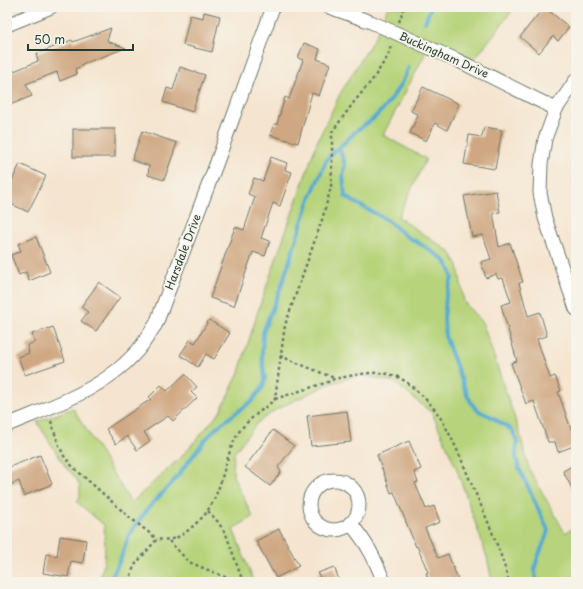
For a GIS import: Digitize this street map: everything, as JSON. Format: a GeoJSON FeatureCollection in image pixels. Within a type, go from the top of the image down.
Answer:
{"type":"FeatureCollection","features":[{"type":"Feature","properties":{"kind":"street"},"geometry":{"type":"LineString","coordinates":[[7,25],[51,7]]}},
{"type":"Feature","properties":{"kind":"street","name":"Harsdale Drive"},"geometry":{"type":"LineString","coordinates":[[7,425],[87,391],[105,379],[142,345],[156,324],[273,7]]}},
{"type":"Feature","properties":{"kind":"street","name":"Buckingham Drive"},"geometry":{"type":"LineString","coordinates":[[329,7],[371,22],[457,60],[556,109]]}},
{"type":"Feature","properties":{"kind":"street"},"geometry":{"type":"LineString","coordinates":[[576,80],[556,109],[545,139],[540,164],[540,193],[545,218],[576,309]]}},
{"type":"Feature","properties":{"kind":"street"},"geometry":{"type":"LineString","coordinates":[[350,523],[364,538],[384,582]]}},
{"type":"Feature","properties":{"kind":"path"},"geometry":{"type":"LineString","coordinates":[[275,399],[285,325],[322,220],[331,187],[332,132],[381,68],[388,56],[404,7]]}},
{"type":"Feature","properties":{"kind":"path"},"geometry":{"type":"LineString","coordinates":[[280,356],[334,379]]}},
{"type":"Feature","properties":{"kind":"path"},"geometry":{"type":"LineString","coordinates":[[169,541],[183,534],[208,511],[238,434],[275,399],[334,379],[380,372],[400,378],[423,396],[437,413],[455,446],[490,526],[505,566],[509,582]]}},
{"type":"Feature","properties":{"kind":"path"},"geometry":{"type":"LineString","coordinates":[[47,409],[58,443],[64,456],[73,467],[149,533],[158,539],[169,541],[189,562],[237,582]]}},
{"type":"Feature","properties":{"kind":"path"},"geometry":{"type":"LineString","coordinates":[[208,511],[226,534],[243,582]]}},
{"type":"Feature","properties":{"kind":"path"},"geometry":{"type":"LineString","coordinates":[[129,582],[134,566],[158,539]]}},
{"type":"Feature","properties":{"kind":"green space"},"geometry":{"type":"Polygon","coordinates":[[[388,7],[515,7],[474,60],[431,38],[424,56],[383,135],[426,159],[398,217],[450,252],[458,265],[464,302],[483,324],[520,434],[529,469],[565,533],[576,526],[576,582],[492,582],[487,557],[456,467],[432,413],[394,382],[360,375],[329,384],[277,409],[257,423],[234,453],[233,476],[253,517],[233,529],[254,582],[97,582],[104,562],[104,525],[77,502],[80,496],[80,486],[76,478],[67,469],[37,422],[73,408],[131,503],[182,456],[220,412],[238,375],[259,308],[317,142],[340,94],[376,35],[388,7]]]}},
{"type":"Feature","properties":{"kind":"building"},"geometry":{"type":"Polygon","coordinates":[[[544,7],[569,27],[558,41],[553,36],[539,53],[520,37],[544,7]]]}},
{"type":"Feature","properties":{"kind":"building"},"geometry":{"type":"Polygon","coordinates":[[[204,12],[220,16],[212,52],[183,45],[190,15],[203,18],[204,12]]]}},
{"type":"Feature","properties":{"kind":"building"},"geometry":{"type":"Polygon","coordinates":[[[111,28],[107,41],[126,48],[82,64],[82,66],[75,69],[77,74],[60,81],[57,72],[26,84],[32,96],[7,106],[7,74],[38,61],[36,54],[72,40],[73,42],[111,28]]]}},
{"type":"Feature","properties":{"kind":"building"},"geometry":{"type":"Polygon","coordinates":[[[304,43],[320,49],[317,59],[330,64],[319,96],[312,93],[298,143],[270,135],[274,124],[277,124],[285,97],[289,99],[303,60],[298,58],[304,43]]]}},
{"type":"Feature","properties":{"kind":"building"},"geometry":{"type":"Polygon","coordinates":[[[180,67],[205,75],[192,112],[163,102],[167,88],[173,90],[180,67]]]}},
{"type":"Feature","properties":{"kind":"building"},"geometry":{"type":"Polygon","coordinates":[[[423,87],[459,104],[447,130],[435,123],[426,141],[410,133],[418,115],[411,111],[423,87]]]}},
{"type":"Feature","properties":{"kind":"building"},"geometry":{"type":"Polygon","coordinates":[[[484,127],[502,130],[495,169],[464,164],[469,135],[482,137],[484,127]]]}},
{"type":"Feature","properties":{"kind":"building"},"geometry":{"type":"Polygon","coordinates":[[[73,129],[115,129],[115,157],[73,157],[73,129]]]}},
{"type":"Feature","properties":{"kind":"building"},"geometry":{"type":"Polygon","coordinates":[[[142,131],[177,143],[164,180],[148,175],[149,166],[132,160],[142,131]]]}},
{"type":"Feature","properties":{"kind":"building"},"geometry":{"type":"Polygon","coordinates":[[[271,157],[287,163],[285,170],[292,172],[280,206],[273,203],[261,238],[270,241],[265,256],[253,252],[234,306],[210,298],[235,227],[244,230],[255,197],[248,194],[254,178],[263,181],[271,157]]]}},
{"type":"Feature","properties":{"kind":"building"},"geometry":{"type":"Polygon","coordinates":[[[20,164],[46,176],[28,212],[7,202],[7,191],[20,164]]]}},
{"type":"Feature","properties":{"kind":"building"},"geometry":{"type":"Polygon","coordinates":[[[496,191],[500,212],[493,213],[499,247],[510,243],[523,282],[519,283],[528,316],[540,312],[547,336],[537,339],[550,378],[555,376],[561,391],[558,392],[572,432],[576,430],[576,445],[558,452],[555,442],[548,442],[534,401],[526,404],[511,363],[517,361],[501,305],[511,302],[503,278],[498,279],[496,274],[486,278],[481,262],[491,259],[483,235],[472,237],[464,196],[496,191]]]}},
{"type":"Feature","properties":{"kind":"building"},"geometry":{"type":"Polygon","coordinates":[[[36,237],[50,272],[29,281],[26,272],[19,275],[11,255],[21,251],[18,244],[36,237]]]}},
{"type":"Feature","properties":{"kind":"building"},"geometry":{"type":"Polygon","coordinates":[[[99,282],[120,297],[96,331],[81,321],[88,312],[81,307],[99,282]]]}},
{"type":"Feature","properties":{"kind":"building"},"geometry":{"type":"Polygon","coordinates":[[[209,320],[230,333],[214,359],[206,354],[198,367],[180,355],[190,340],[195,343],[209,320]]]}},
{"type":"Feature","properties":{"kind":"building"},"geometry":{"type":"Polygon","coordinates":[[[53,327],[65,361],[25,375],[18,357],[29,353],[27,345],[35,342],[32,334],[53,327]]]}},
{"type":"Feature","properties":{"kind":"building"},"geometry":{"type":"Polygon","coordinates":[[[185,374],[197,387],[191,392],[197,398],[173,421],[168,416],[144,432],[150,441],[137,450],[127,436],[116,444],[106,429],[151,399],[149,397],[161,385],[167,391],[185,374]]]}},
{"type":"Feature","properties":{"kind":"building"},"geometry":{"type":"Polygon","coordinates":[[[347,411],[351,442],[311,446],[307,416],[347,411]]]}},
{"type":"Feature","properties":{"kind":"building"},"geometry":{"type":"Polygon","coordinates":[[[273,430],[294,446],[278,467],[281,472],[270,486],[245,467],[273,430]]]}},
{"type":"Feature","properties":{"kind":"building"},"geometry":{"type":"Polygon","coordinates":[[[409,441],[421,469],[414,472],[418,482],[415,483],[426,509],[434,506],[440,522],[425,528],[438,558],[448,554],[459,582],[429,582],[426,573],[428,572],[417,546],[416,547],[394,492],[391,493],[377,455],[409,441]]]}},
{"type":"Feature","properties":{"kind":"building"},"geometry":{"type":"Polygon","coordinates":[[[40,455],[52,484],[24,496],[19,481],[7,486],[7,468],[40,455]]]}},
{"type":"Feature","properties":{"kind":"building"},"geometry":{"type":"Polygon","coordinates":[[[576,464],[576,496],[563,471],[576,464]]]}},
{"type":"Feature","properties":{"kind":"building"},"geometry":{"type":"Polygon","coordinates":[[[279,529],[299,566],[276,578],[256,541],[279,529]]]}},
{"type":"Feature","properties":{"kind":"building"},"geometry":{"type":"Polygon","coordinates":[[[60,536],[86,540],[83,563],[71,561],[68,577],[43,573],[46,554],[57,556],[60,536]]]}},
{"type":"Feature","properties":{"kind":"building"},"geometry":{"type":"Polygon","coordinates":[[[334,567],[340,582],[322,582],[318,573],[334,567]]]}},
{"type":"Feature","properties":{"kind":"waterway"},"geometry":{"type":"LineString","coordinates":[[425,22],[431,7]]}},
{"type":"Feature","properties":{"kind":"waterway"},"geometry":{"type":"LineString","coordinates":[[107,582],[114,573],[130,533],[150,506],[172,483],[217,427],[252,401],[263,387],[265,379],[262,356],[263,332],[281,287],[309,201],[326,161],[334,151],[355,132],[373,119],[386,106],[402,83],[409,67]]}},
{"type":"Feature","properties":{"kind":"waterway"},"geometry":{"type":"LineString","coordinates":[[340,147],[345,164],[343,176],[345,196],[387,220],[406,236],[444,260],[450,269],[452,278],[446,296],[444,318],[445,336],[467,395],[474,407],[512,430],[517,442],[516,457],[519,468],[548,530],[536,564],[535,576],[538,582]]}}]}
